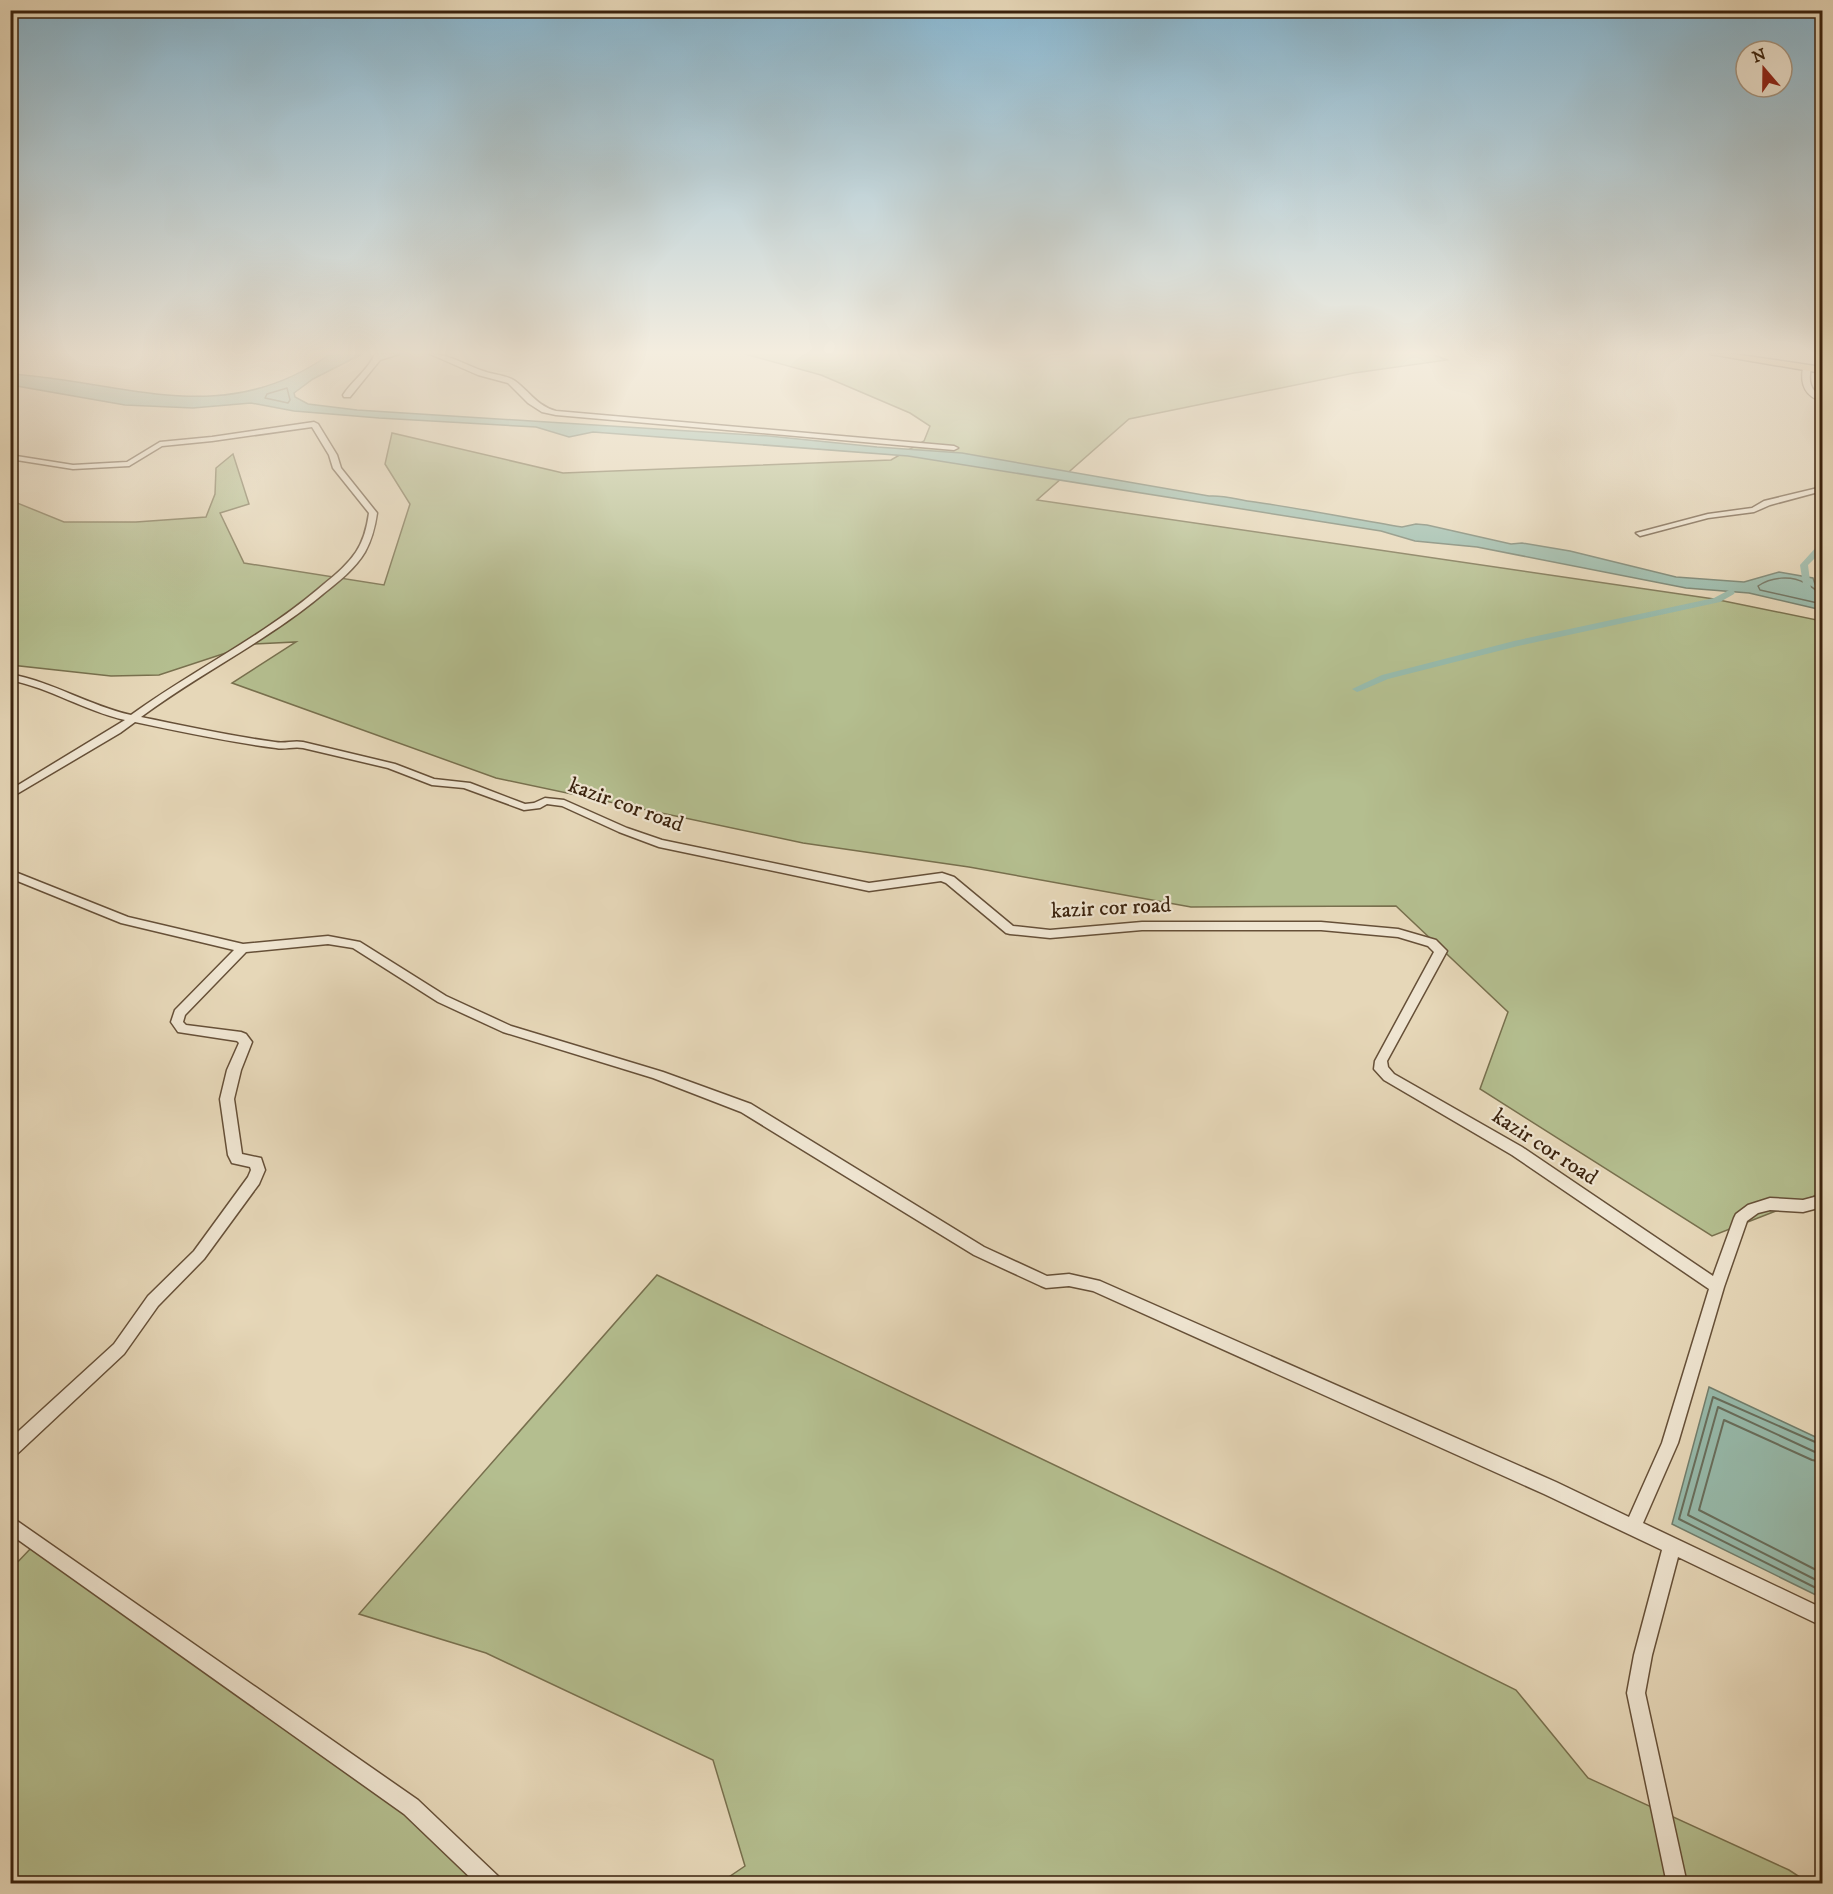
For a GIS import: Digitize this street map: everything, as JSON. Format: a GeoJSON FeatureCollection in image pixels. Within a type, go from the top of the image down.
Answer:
{"type":"FeatureCollection","features":[{"type":"Feature","properties":{"kind":"street"},"geometry":{"type":"LineString","coordinates":[[10,457],[74,467],[129,464],[160,444],[177,442]]}},
{"type":"Feature","properties":{"kind":"street"},"geometry":{"type":"LineString","coordinates":[[10,795],[116,731],[132,718],[280,623],[343,573],[360,553],[370,533],[373,513],[337,468],[325,442]]}},
{"type":"Feature","properties":{"kind":"street"},"geometry":{"type":"LineString","coordinates":[[892,442],[954,448]]}},
{"type":"Feature","properties":{"kind":"street"},"geometry":{"type":"LineString","coordinates":[[1640,533],[1708,516],[1754,510],[1767,503],[1822,489]]}},
{"type":"Feature","properties":{"kind":"street"},"geometry":{"type":"LineString","coordinates":[[10,677],[31,681],[113,714],[132,718]]}},
{"type":"Feature","properties":{"kind":"street","name":"kazir cor road"},"geometry":{"type":"LineString","coordinates":[[132,718],[222,737],[280,746],[291,743],[303,745],[391,766],[432,782],[466,785],[524,807],[536,806],[545,801],[564,803],[623,830],[660,843],[869,888],[942,877],[950,880],[1010,930],[1050,934],[1142,926],[1321,926],[1398,933],[1426,940],[1441,951],[1382,1061],[1381,1069],[1389,1077],[1517,1151],[1717,1287]]}},
{"type":"Feature","properties":{"kind":"street"},"geometry":{"type":"LineString","coordinates":[[10,874],[125,920],[243,948],[328,940],[356,945],[442,999],[507,1029],[658,1075],[746,1108],[979,1251],[1046,1282],[1069,1280],[1095,1285],[1633,1526],[1822,1617]]}},
{"type":"Feature","properties":{"kind":"street"},"geometry":{"type":"LineString","coordinates":[[10,1450],[119,1349],[153,1301],[199,1255],[254,1180],[258,1170],[256,1162],[237,1159],[235,1155],[227,1099],[234,1070],[246,1042],[241,1037],[182,1029],[177,1022],[179,1013],[243,948]]}},
{"type":"Feature","properties":{"kind":"street"},"geometry":{"type":"LineString","coordinates":[[1633,1526],[1670,1443],[1717,1287],[1741,1218],[1753,1209],[1770,1204],[1803,1206],[1822,1202]]}},
{"type":"Feature","properties":{"kind":"street"},"geometry":{"type":"LineString","coordinates":[[10,1524],[411,1807],[492,1884]]}},
{"type":"Feature","properties":{"kind":"street"},"geometry":{"type":"LineString","coordinates":[[1672,1545],[1661,1596],[1640,1661],[1636,1693],[1677,1884]]}},
{"type":"Feature","properties":{"kind":"shaded area"},"geometry":{"type":"Polygon","coordinates":[[[390,442],[432,442],[563,473],[891,460],[922,442],[1102,442],[1037,500],[1714,599],[1822,621],[1822,1193],[1712,1236],[1480,1089],[1508,1012],[1396,906],[1191,907],[969,867],[803,843],[496,778],[232,683],[296,642],[253,644],[159,675],[111,676],[11,665],[10,500],[64,522],[136,522],[206,517],[215,494],[216,468],[233,454],[249,504],[220,513],[244,563],[384,585],[410,504],[385,464],[390,442]]]}},
{"type":"Feature","properties":{"kind":"shaded area"},"geometry":{"type":"Polygon","coordinates":[[[657,1275],[1276,1571],[1516,1690],[1588,1778],[1789,1870],[1809,1883],[720,1883],[745,1866],[713,1760],[486,1653],[359,1614],[657,1275]]]}},
{"type":"Feature","properties":{"kind":"shaded area"},"geometry":{"type":"Polygon","coordinates":[[[33,1546],[391,1799],[478,1884],[11,1884],[11,1569],[33,1546]]]}},
{"type":"Feature","properties":{"kind":"water"},"geometry":{"type":"Polygon","coordinates":[[[729,442],[832,442],[962,453],[1402,527],[1416,524],[1427,525],[1511,544],[1522,543],[1570,551],[1676,577],[1744,582],[1779,572],[1813,578],[1815,584],[1822,588],[1822,610],[1749,593],[1686,588],[1477,547],[1415,541],[1381,531],[908,456],[729,442]]]}},
{"type":"Feature","properties":{"kind":"water"},"geometry":{"type":"Polygon","coordinates":[[[1709,1387],[1822,1440],[1822,1598],[1672,1524],[1709,1387]]]}},
{"type":"Feature","properties":{"kind":"waterway"},"geometry":{"type":"LineString","coordinates":[[1807,589],[1804,565],[1822,546]]}},
{"type":"Feature","properties":{"kind":"waterway"},"geometry":{"type":"LineString","coordinates":[[1357,689],[1385,677],[1517,643],[1717,600],[1731,592]]}}]}
